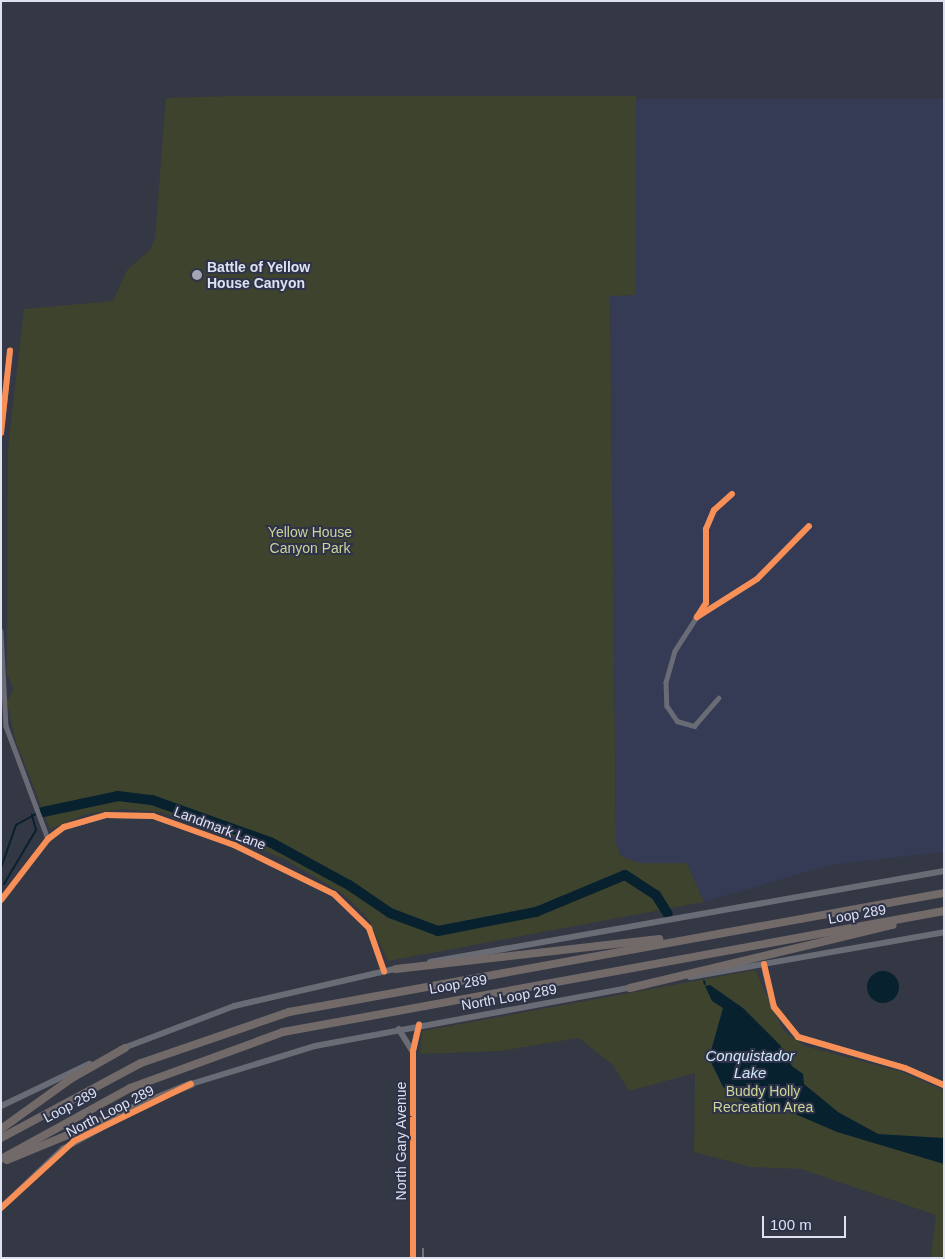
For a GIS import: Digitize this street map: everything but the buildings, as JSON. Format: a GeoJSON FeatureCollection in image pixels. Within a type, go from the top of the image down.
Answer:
{"type":"FeatureCollection","features":[{"type":"Feature","properties":{"kind":"highway","name":"Loop 289"},"geometry":{"type":"LineString","coordinates":[[1,1138],[141,1063],[266,1019],[360,997],[944,893]]}},
{"type":"Feature","properties":{"kind":"highway","name":"Loop 289"},"geometry":{"type":"LineString","coordinates":[[1,1159],[73,1116],[150,1078],[283,1032],[944,911]]}},
{"type":"Feature","properties":{"kind":"highway"},"geometry":{"type":"LineString","coordinates":[[630,988],[906,923],[924,914]]}},
{"type":"Feature","properties":{"kind":"highway"},"geometry":{"type":"LineString","coordinates":[[396,969],[690,938]]}},
{"type":"Feature","properties":{"kind":"highway"},"geometry":{"type":"LineString","coordinates":[[1,1129],[72,1078],[125,1048]]}},
{"type":"Feature","properties":{"kind":"highway"},"geometry":{"type":"LineString","coordinates":[[1,1164],[191,1084]]}},
{"type":"Feature","properties":{"kind":"main road"},"geometry":{"type":"LineString","coordinates":[[1,1106],[125,1048],[234,1006],[384,971],[944,871]]}},
{"type":"Feature","properties":{"kind":"main road","name":"North Loop 289"},"geometry":{"type":"LineString","coordinates":[[191,1084],[278,1055],[399,1029],[944,932]]}},
{"type":"Feature","properties":{"kind":"street"},"geometry":{"type":"LineString","coordinates":[[1,434],[10,350]]}},
{"type":"Feature","properties":{"kind":"street"},"geometry":{"type":"LineString","coordinates":[[718,698],[694,726],[677,721],[668,706],[666,682],[675,651],[706,603],[706,529],[714,510],[732,494]]}},
{"type":"Feature","properties":{"kind":"street"},"geometry":{"type":"LineString","coordinates":[[697,617],[757,580],[809,526]]}},
{"type":"Feature","properties":{"kind":"street"},"geometry":{"type":"LineString","coordinates":[[1,631],[6,726],[48,839]]}},
{"type":"Feature","properties":{"kind":"street","name":"Landmark Lane"},"geometry":{"type":"LineString","coordinates":[[1,900],[48,839],[74,823],[117,814],[153,816],[193,828],[292,871],[341,900],[369,928],[384,971]]}},
{"type":"Feature","properties":{"kind":"street"},"geometry":{"type":"LineString","coordinates":[[764,964],[774,1007],[798,1037],[906,1068],[944,1085]]}},
{"type":"Feature","properties":{"kind":"street","name":"North Gary Avenue"},"geometry":{"type":"LineString","coordinates":[[413,1258],[413,1052],[419,1025]]}},
{"type":"Feature","properties":{"kind":"street"},"geometry":{"type":"LineString","coordinates":[[399,1029],[413,1052]]}},
{"type":"Feature","properties":{"kind":"street","name":"North Loop 289"},"geometry":{"type":"LineString","coordinates":[[1,1208],[74,1142],[191,1084]]}},
{"type":"Feature","properties":{"kind":"shaded area"},"geometry":{"type":"Polygon","coordinates":[[[636,99],[944,99],[944,852],[830,865],[704,902],[687,863],[639,863],[621,856],[616,844],[610,296],[636,295],[636,99]]]}},
{"type":"Feature","properties":{"kind":"green space","name":"Yellow House Canyon Park"},"geometry":{"type":"Polygon","coordinates":[[[233,96],[636,96],[636,295],[610,296],[616,844],[621,856],[639,863],[687,863],[704,902],[388,961],[368,918],[343,894],[286,860],[218,832],[160,812],[123,809],[86,814],[50,829],[15,739],[7,702],[13,689],[7,673],[8,448],[24,309],[113,301],[127,270],[150,250],[155,238],[166,98],[233,96]]]}},
{"type":"Feature","properties":{"kind":"green space","name":"Buddy Holly Recreation Area"},"geometry":{"type":"Polygon","coordinates":[[[755,970],[783,1030],[804,1046],[899,1071],[944,1090],[944,1258],[931,1258],[936,1215],[801,1169],[751,1167],[694,1152],[695,1073],[629,1091],[613,1065],[579,1038],[501,1051],[420,1054],[422,1031],[755,970]]]}},
{"type":"Feature","properties":{"kind":"water"},"geometry":{"type":"Polygon","coordinates":[[[883,971],[889,972],[894,976],[898,981],[898,993],[894,998],[889,1002],[883,1003],[877,1002],[872,998],[868,993],[867,987],[868,981],[872,976],[877,972],[883,971]]]}},
{"type":"Feature","properties":{"kind":"water","name":"Conquistador Lake"},"geometry":{"type":"Polygon","coordinates":[[[710,985],[743,1008],[780,1045],[792,1066],[803,1074],[804,1084],[838,1112],[878,1134],[944,1138],[944,1164],[837,1132],[786,1110],[775,1114],[755,1110],[723,1087],[709,1058],[723,1008],[712,1001],[705,986],[710,985]]]}},
{"type":"Feature","properties":{"kind":"waterway"},"geometry":{"type":"LineString","coordinates":[[43,812],[118,796],[152,800],[270,842],[349,885],[390,913],[438,931],[536,912],[625,875],[656,895],[668,914]]}},
{"type":"Feature","properties":{"kind":"waterway"},"geometry":{"type":"LineString","coordinates":[[1,868],[16,825],[36,814]]}},
{"type":"Feature","properties":{"kind":"waterway"},"geometry":{"type":"LineString","coordinates":[[4,884],[36,830],[32,815]]}},
{"type":"Feature","properties":{"kind":"railway"},"geometry":{"type":"LineString","coordinates":[[423,1243],[423,1258]]}},
{"type":"Feature","properties":{"kind":"cycle path"},"geometry":{"type":"LineString","coordinates":[[1,433],[10,350]]}},
{"type":"Feature","properties":{"kind":"cycle path"},"geometry":{"type":"LineString","coordinates":[[732,494],[714,510],[706,529],[706,603],[697,617],[757,579],[809,526]]}},
{"type":"Feature","properties":{"kind":"cycle path"},"geometry":{"type":"LineString","coordinates":[[1,900],[48,839],[64,827],[106,815],[153,816],[234,845],[334,894],[369,928],[384,971]]}},
{"type":"Feature","properties":{"kind":"cycle path"},"geometry":{"type":"LineString","coordinates":[[764,964],[774,1007],[798,1037],[905,1068],[944,1085]]}},
{"type":"Feature","properties":{"kind":"cycle path"},"geometry":{"type":"LineString","coordinates":[[413,1258],[413,1051],[419,1025]]}},
{"type":"Feature","properties":{"kind":"cycle path"},"geometry":{"type":"LineString","coordinates":[[1,1208],[74,1141],[191,1084]]}},
{"type":"Feature","properties":{"kind":"place","name":"Battle of Yellow House Canyon"},"geometry":{"type":"Point","coordinates":[197,275]}}]}
